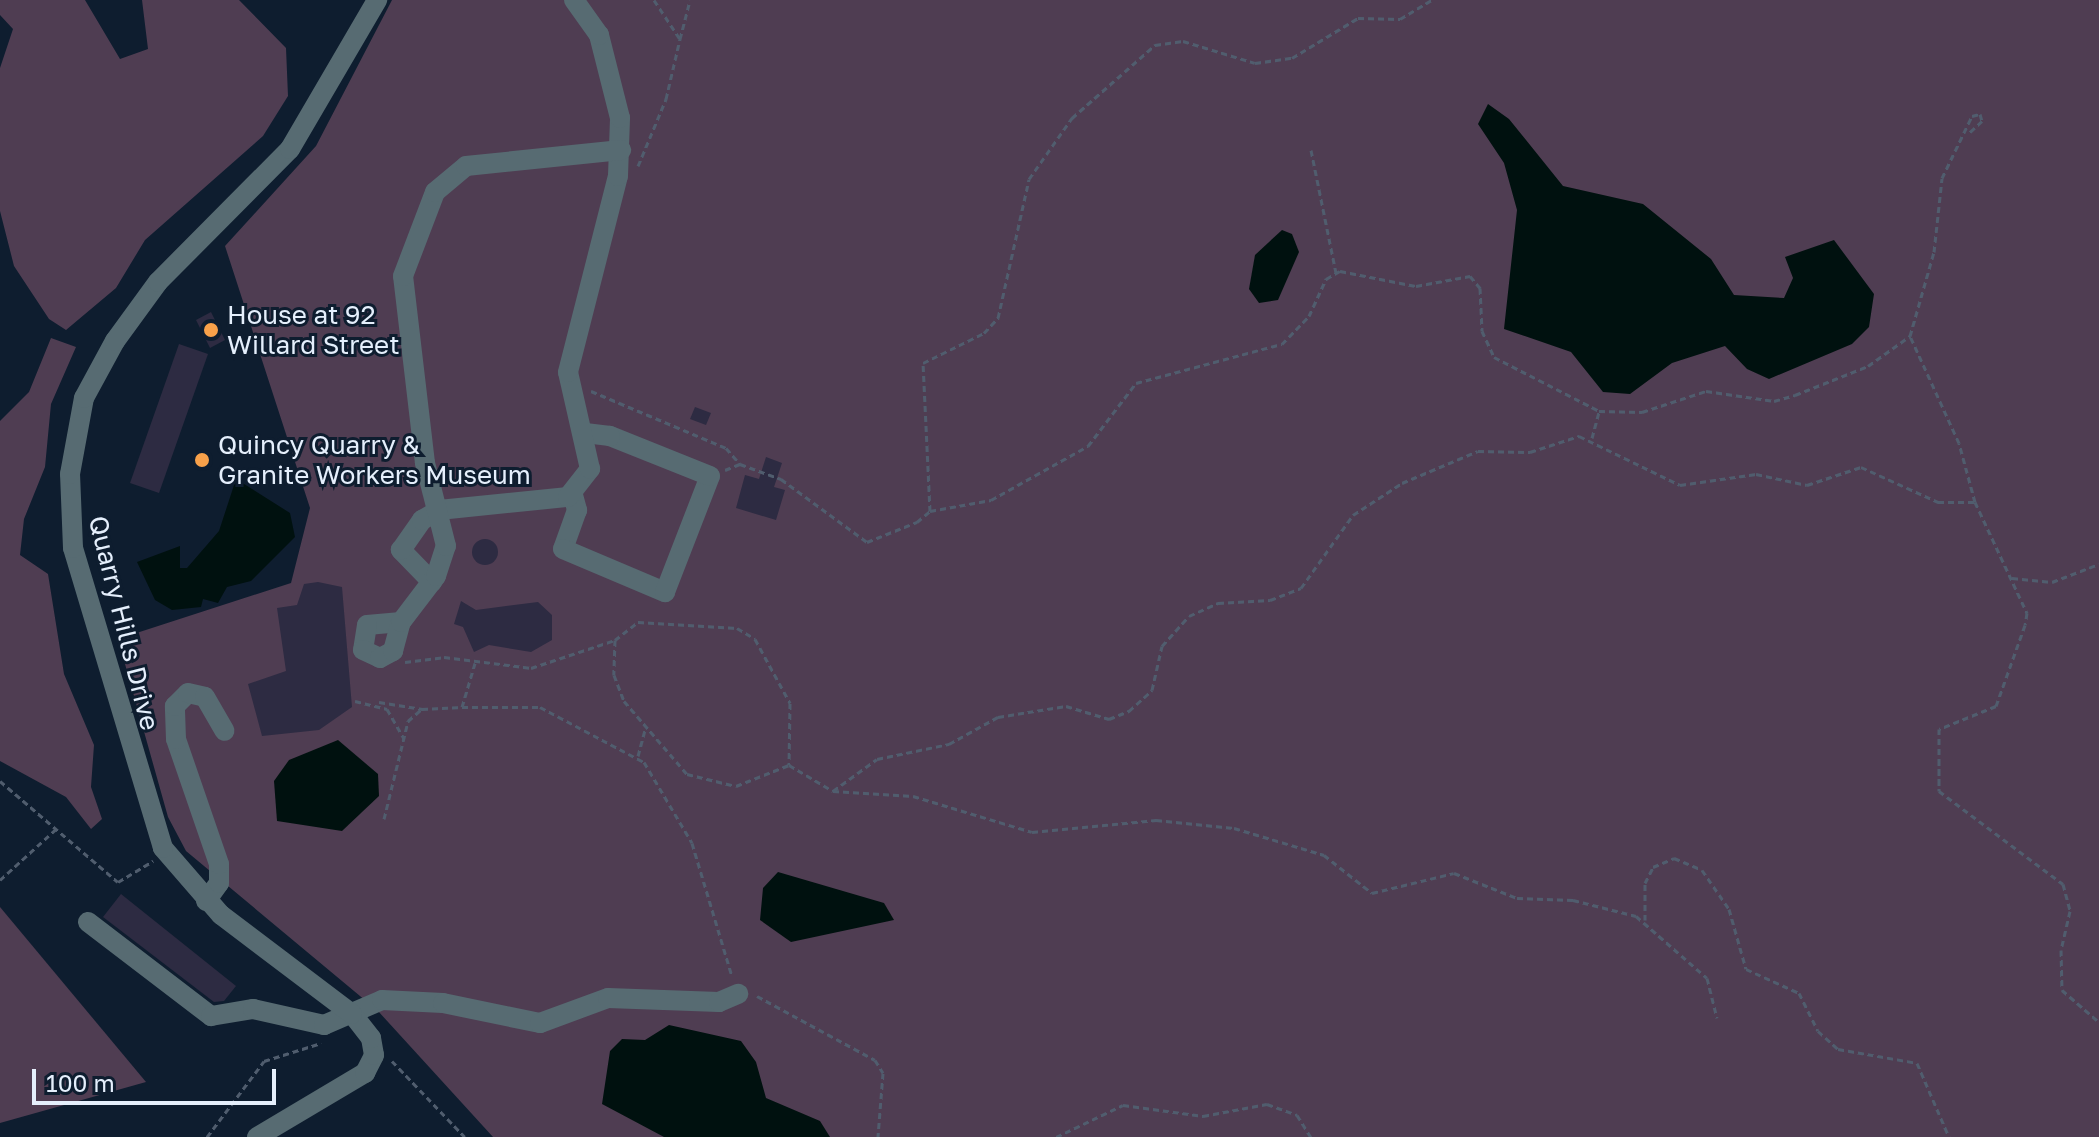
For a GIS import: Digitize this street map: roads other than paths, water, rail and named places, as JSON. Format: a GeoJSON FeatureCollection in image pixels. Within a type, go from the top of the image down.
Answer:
{"type":"FeatureCollection","features":[{"type":"Feature","properties":{"kind":"street"},"geometry":{"type":"LineString","coordinates":[[574,0],[602,41],[621,150],[568,372],[585,433],[590,469],[573,495],[577,510],[563,549],[665,592],[710,476],[610,436],[585,433]]}},
{"type":"Feature","properties":{"kind":"street","name":"Quarry Hills Drive"},"geometry":{"type":"LineString","coordinates":[[348,1016],[206,901],[166,852],[147,808],[73,548],[69,489],[79,412],[103,359],[148,294],[290,149],[369,4]]}},
{"type":"Feature","properties":{"kind":"street"},"geometry":{"type":"LineString","coordinates":[[401,622],[373,622],[361,633],[368,655],[391,653],[401,622],[432,582],[447,538],[425,463],[403,276],[422,225],[446,177],[466,166],[621,150]]}},
{"type":"Feature","properties":{"kind":"street"},"geometry":{"type":"LineString","coordinates":[[432,582],[401,550],[410,531],[439,510],[573,495]]}},
{"type":"Feature","properties":{"kind":"street"},"geometry":{"type":"LineString","coordinates":[[206,901],[219,883],[219,864],[176,739],[175,706],[188,693],[205,697],[225,731]]}},
{"type":"Feature","properties":{"kind":"street"},"geometry":{"type":"LineString","coordinates":[[88,922],[206,1015],[253,1009],[316,1026],[348,1016],[376,1001],[434,1002],[540,1023],[608,998],[719,1002],[736,995]]}},
{"type":"Feature","properties":{"kind":"street"},"geometry":{"type":"LineString","coordinates":[[257,1137],[298,1108],[339,1093],[365,1073],[374,1055],[348,1016]]}},
{"type":"Feature","properties":{"kind":"place","name":"House at 92 Willard Street"},"geometry":{"type":"Point","coordinates":[211,330]}},
{"type":"Feature","properties":{"kind":"place","name":"Quincy Quarry & Granite Workers Museum"},"geometry":{"type":"Point","coordinates":[202,460]}}]}
